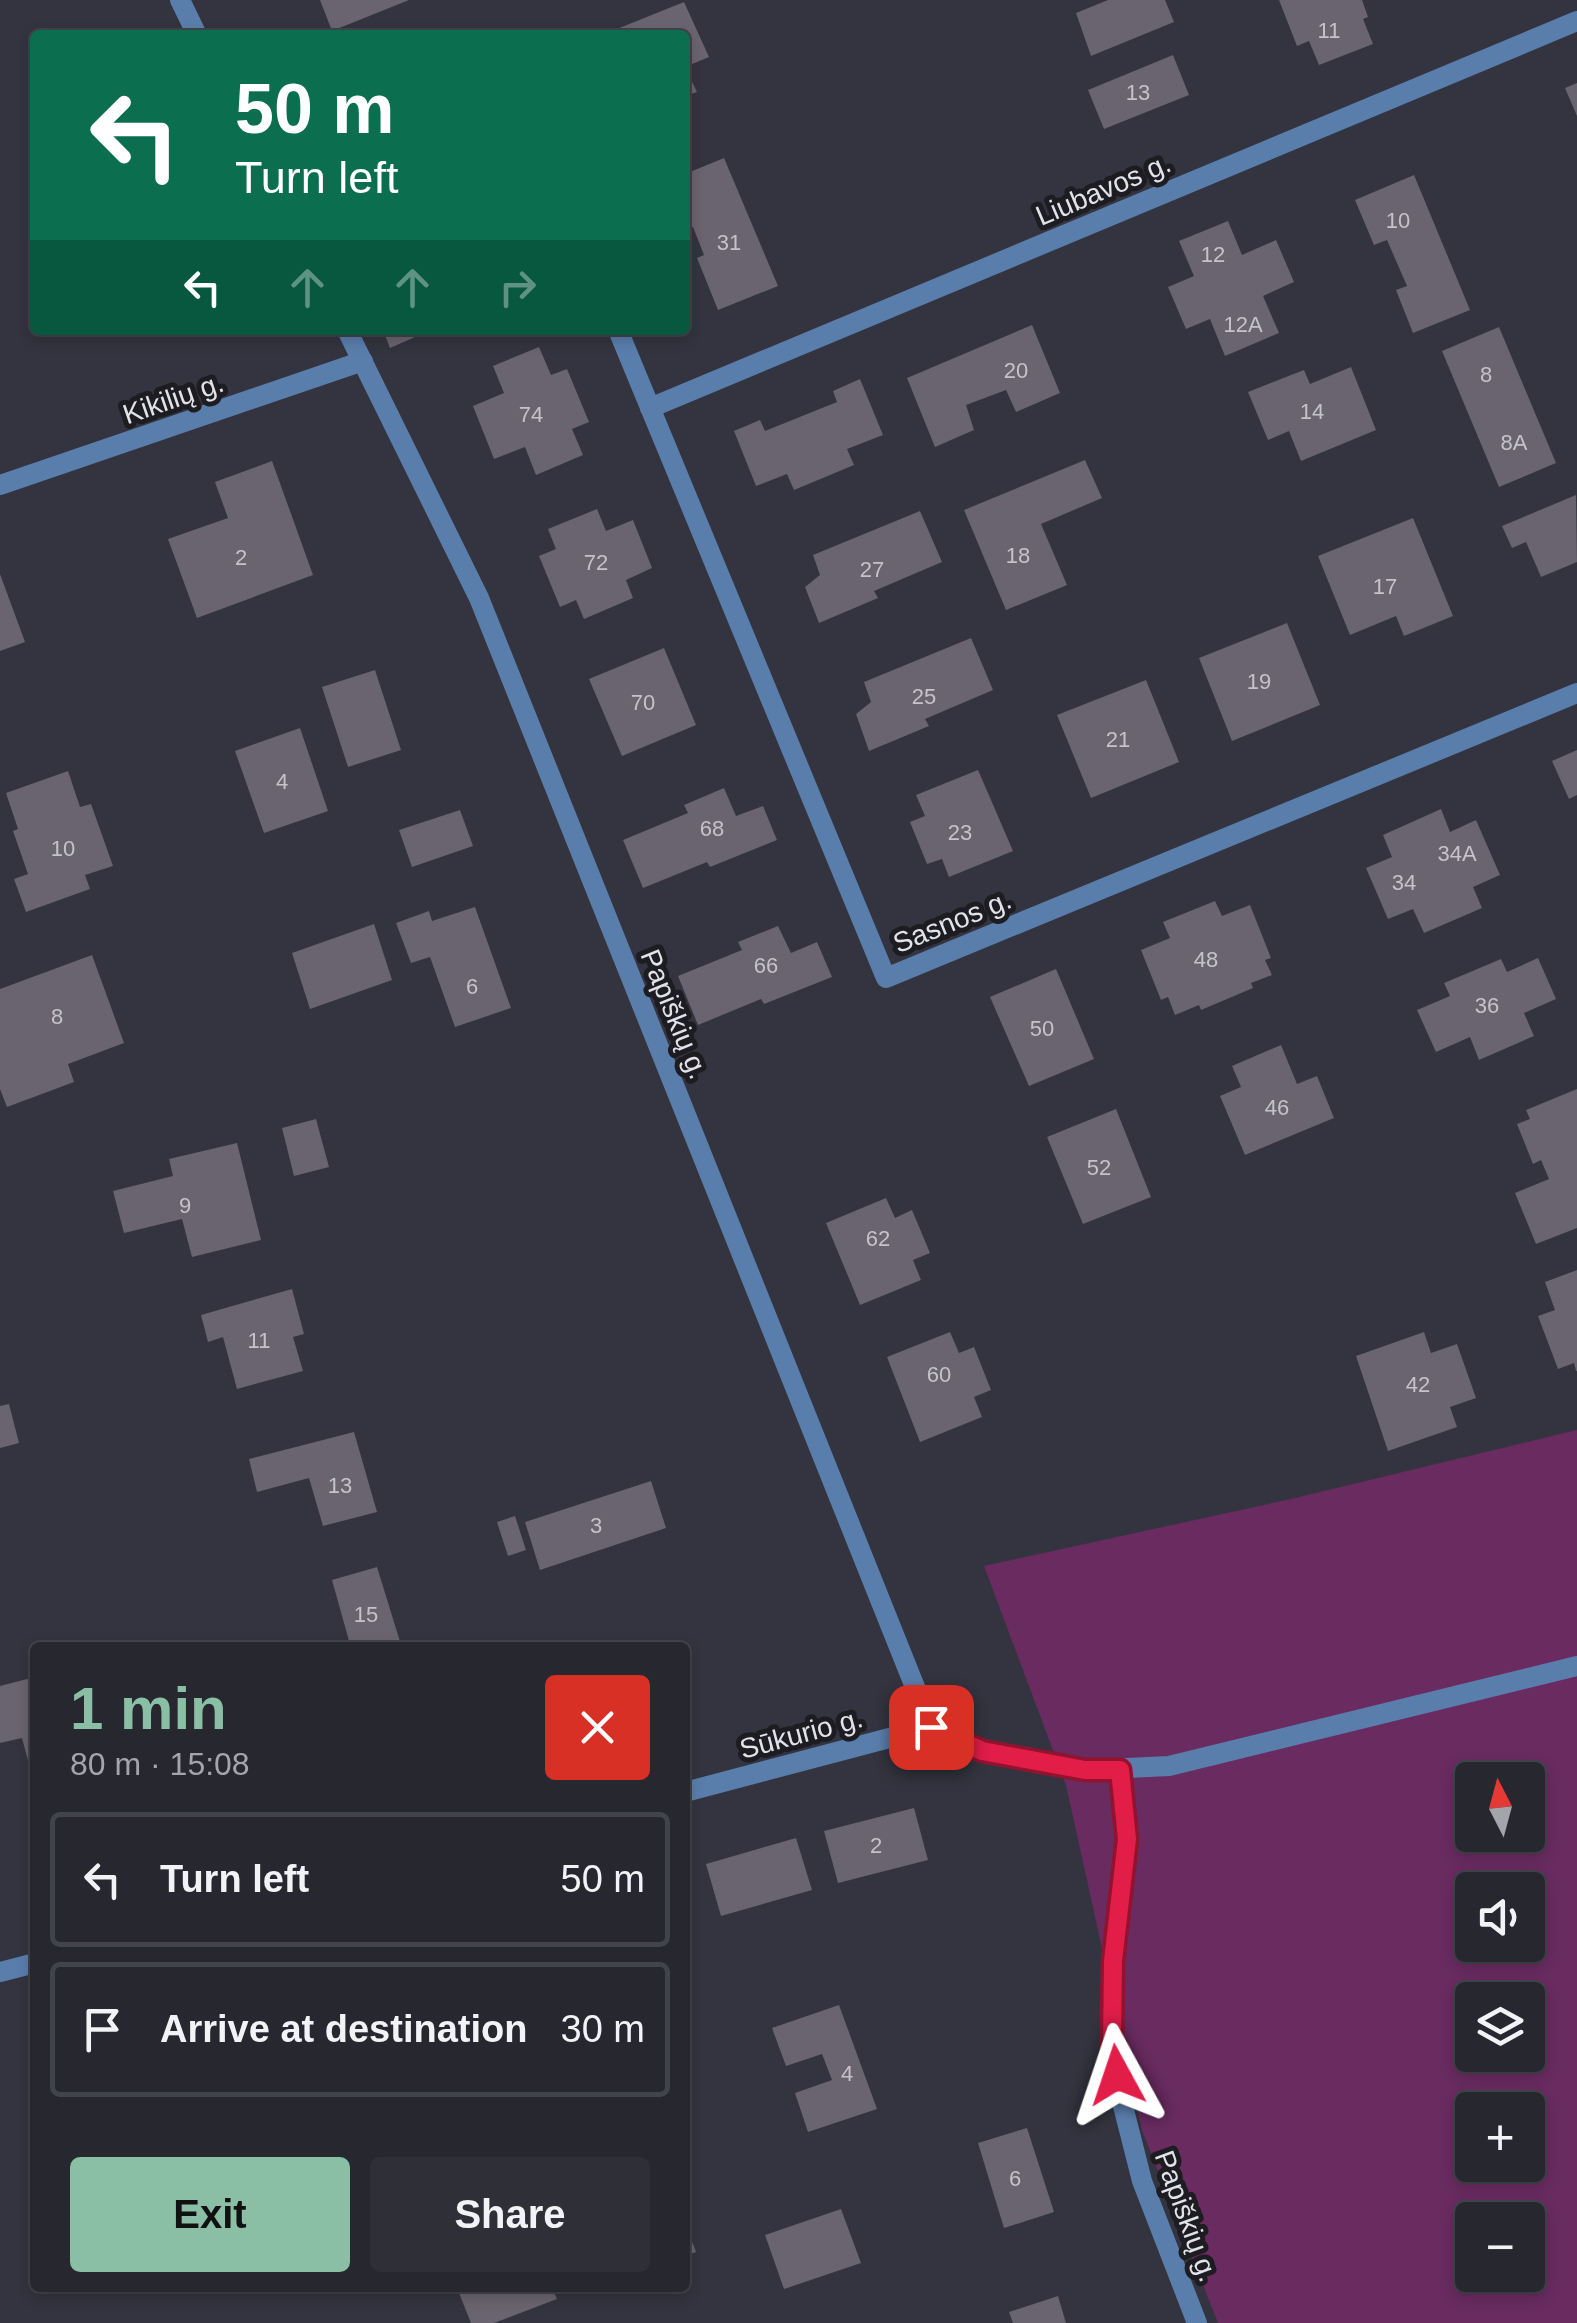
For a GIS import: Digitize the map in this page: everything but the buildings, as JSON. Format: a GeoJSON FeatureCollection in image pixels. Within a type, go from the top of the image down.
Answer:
{"type":"FeatureCollection","features":[{"type":"Feature","properties":{"kind":"street"},"geometry":{"type":"LineString","coordinates":[[180,0],[195,30]]}},
{"type":"Feature","properties":{"kind":"street","name":"Liubavos g."},"geometry":{"type":"LineString","coordinates":[[650,408],[1577,21]]}},
{"type":"Feature","properties":{"kind":"street","name":"Papiškių g."},"geometry":{"type":"LineString","coordinates":[[350,335],[479,598],[931,1727]]}},
{"type":"Feature","properties":{"kind":"street","name":"Sasnos g."},"geometry":{"type":"LineString","coordinates":[[620,335],[886,978],[1577,693]]}},
{"type":"Feature","properties":{"kind":"street","name":"Kikilių g."},"geometry":{"type":"LineString","coordinates":[[0,486],[363,361]]}},
{"type":"Feature","properties":{"kind":"street"},"geometry":{"type":"LineString","coordinates":[[931,1727],[982,1751],[1085,1770],[1169,1766],[1577,1666]]}},
{"type":"Feature","properties":{"kind":"street","name":"Sūkurio g."},"geometry":{"type":"LineString","coordinates":[[690,1791],[931,1727]]}},
{"type":"Feature","properties":{"kind":"street","name":"Papiškių g."},"geometry":{"type":"LineString","coordinates":[[1120,1770],[1127,1839],[1113,1961],[1112,2047],[1142,2180],[1197,2323]]}},
{"type":"Feature","properties":{"kind":"street"},"geometry":{"type":"LineString","coordinates":[[0,1972],[30,1965]]}},
{"type":"Feature","properties":{"kind":"shaded area"},"geometry":{"type":"Polygon","coordinates":[[[1577,1430],[1577,2323],[1218,2323],[1142,2130],[1066,1785],[984,1566],[1291,1499],[1577,1430]]]}},
{"type":"Feature","properties":{"kind":"route"},"geometry":{"type":"LineString","coordinates":[[931,1727],[982,1751],[1085,1770],[1120,1770],[1127,1839],[1113,1961],[1112,2047],[1117,2075]]}}]}
